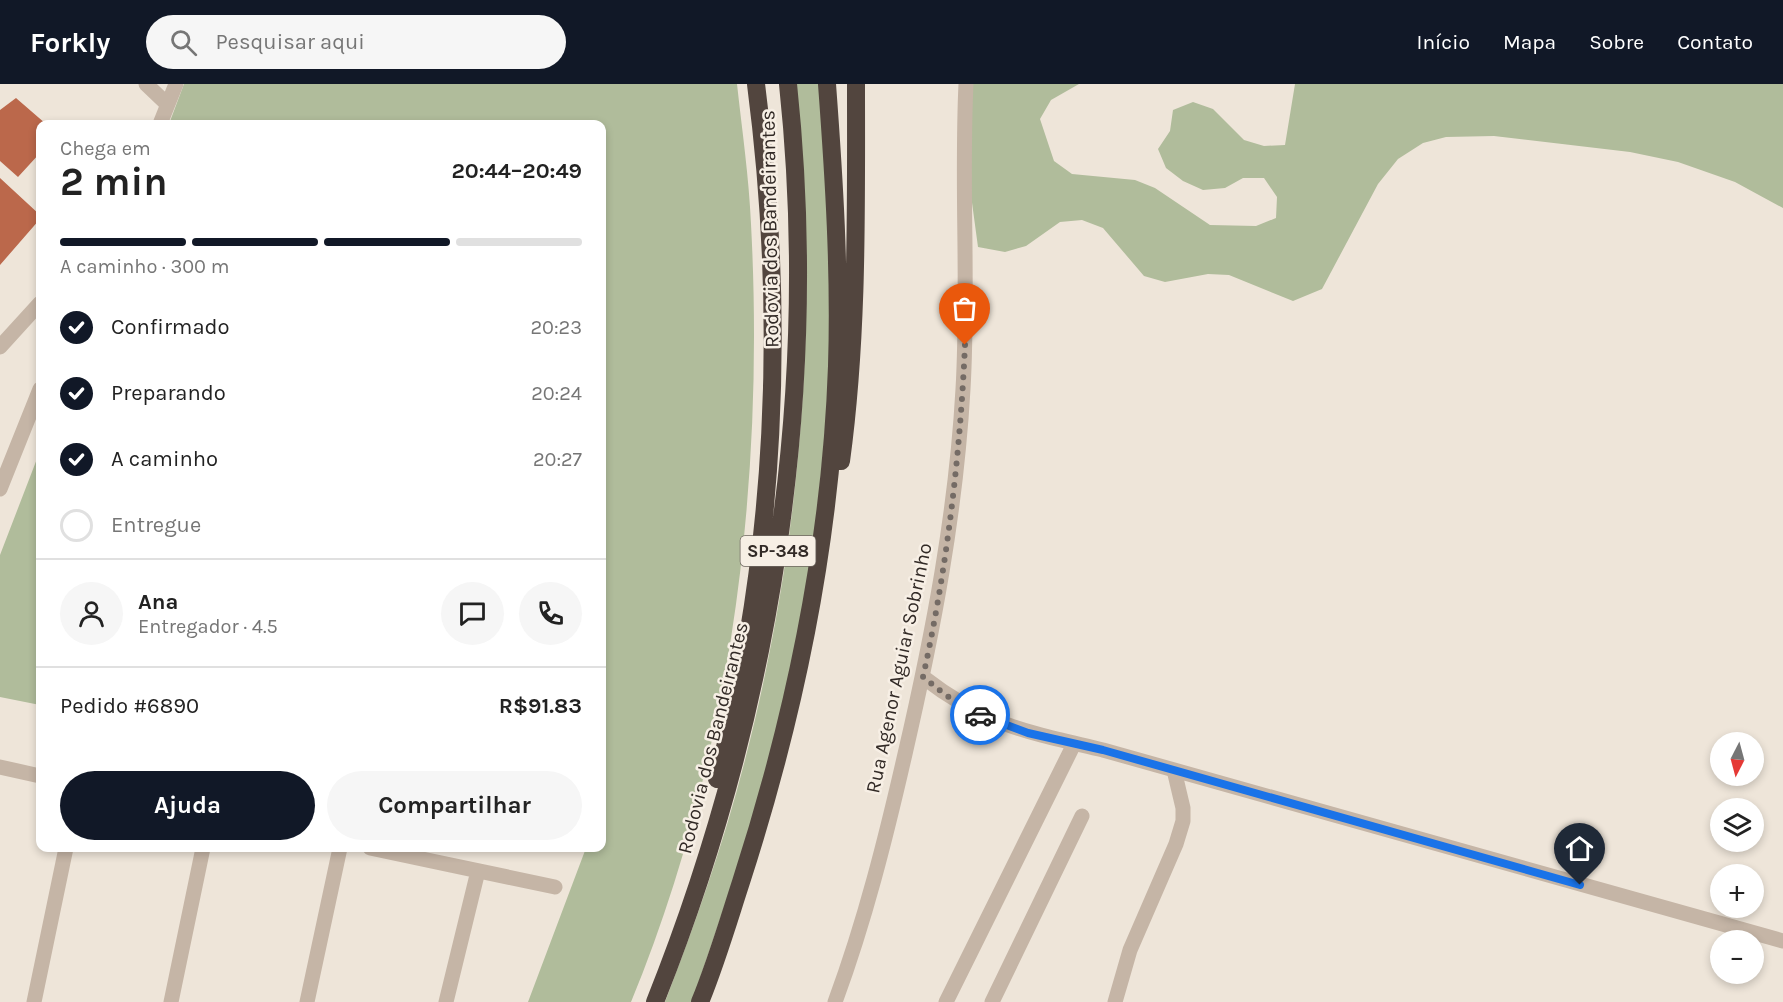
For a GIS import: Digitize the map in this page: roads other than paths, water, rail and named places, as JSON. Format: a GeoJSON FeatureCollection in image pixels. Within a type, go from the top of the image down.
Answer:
{"type":"FeatureCollection","features":[{"type":"Feature","properties":{"kind":"highway"},"geometry":{"type":"LineString","coordinates":[[644,1002],[668,942],[720,769],[737,699],[759,558],[768,467],[773,311],[766,161],[756,84]]}},
{"type":"Feature","properties":{"kind":"highway","name":"Rodovia dos Bandeirantes"},"geometry":{"type":"LineString","coordinates":[[655,1002],[690,908],[732,770],[762,646],[778,552],[791,435],[798,284],[788,84]]}},
{"type":"Feature","properties":{"kind":"highway","name":"SP-348"},"geometry":{"type":"LineString","coordinates":[[700,1002],[751,852],[782,741],[809,616],[822,534],[834,415],[837,294],[827,84]]}},
{"type":"Feature","properties":{"kind":"highway"},"geometry":{"type":"LineString","coordinates":[[751,852],[780,784],[794,737],[807,681],[829,561],[849,406],[853,333],[856,84]]}},
{"type":"Feature","properties":{"kind":"street"},"geometry":{"type":"LineString","coordinates":[[146,84],[167,104]]}},
{"type":"Feature","properties":{"kind":"street"},"geometry":{"type":"LineString","coordinates":[[161,120],[176,84]]}},
{"type":"Feature","properties":{"kind":"street","name":"Rua Agenor Aguiar Sobrinho"},"geometry":{"type":"LineString","coordinates":[[835,1002],[870,892],[923,677],[942,584],[963,390],[966,322],[963,141],[966,84]]}},
{"type":"Feature","properties":{"kind":"street"},"geometry":{"type":"LineString","coordinates":[[0,347],[36,307]]}},
{"type":"Feature","properties":{"kind":"street"},"geometry":{"type":"LineString","coordinates":[[0,489],[36,399]]}},
{"type":"Feature","properties":{"kind":"street"},"geometry":{"type":"LineString","coordinates":[[923,677],[976,714],[1028,733],[1174,770],[1783,941]]}},
{"type":"Feature","properties":{"kind":"street"},"geometry":{"type":"LineString","coordinates":[[946,1002],[1074,744]]}},
{"type":"Feature","properties":{"kind":"street"},"geometry":{"type":"LineString","coordinates":[[0,767],[36,775]]}},
{"type":"Feature","properties":{"kind":"street"},"geometry":{"type":"LineString","coordinates":[[1115,1002],[1130,950],[1176,844],[1183,821],[1183,808],[1174,770]]}},
{"type":"Feature","properties":{"kind":"street"},"geometry":{"type":"LineString","coordinates":[[992,1002],[1082,816]]}},
{"type":"Feature","properties":{"kind":"street"},"geometry":{"type":"LineString","coordinates":[[34,1002],[65,852]]}},
{"type":"Feature","properties":{"kind":"street"},"geometry":{"type":"LineString","coordinates":[[171,1002],[202,852]]}},
{"type":"Feature","properties":{"kind":"street"},"geometry":{"type":"LineString","coordinates":[[307,1002],[339,852]]}},
{"type":"Feature","properties":{"kind":"street"},"geometry":{"type":"LineString","coordinates":[[389,852],[555,888]]}},
{"type":"Feature","properties":{"kind":"street"},"geometry":{"type":"LineString","coordinates":[[446,1002],[478,871]]}}]}
